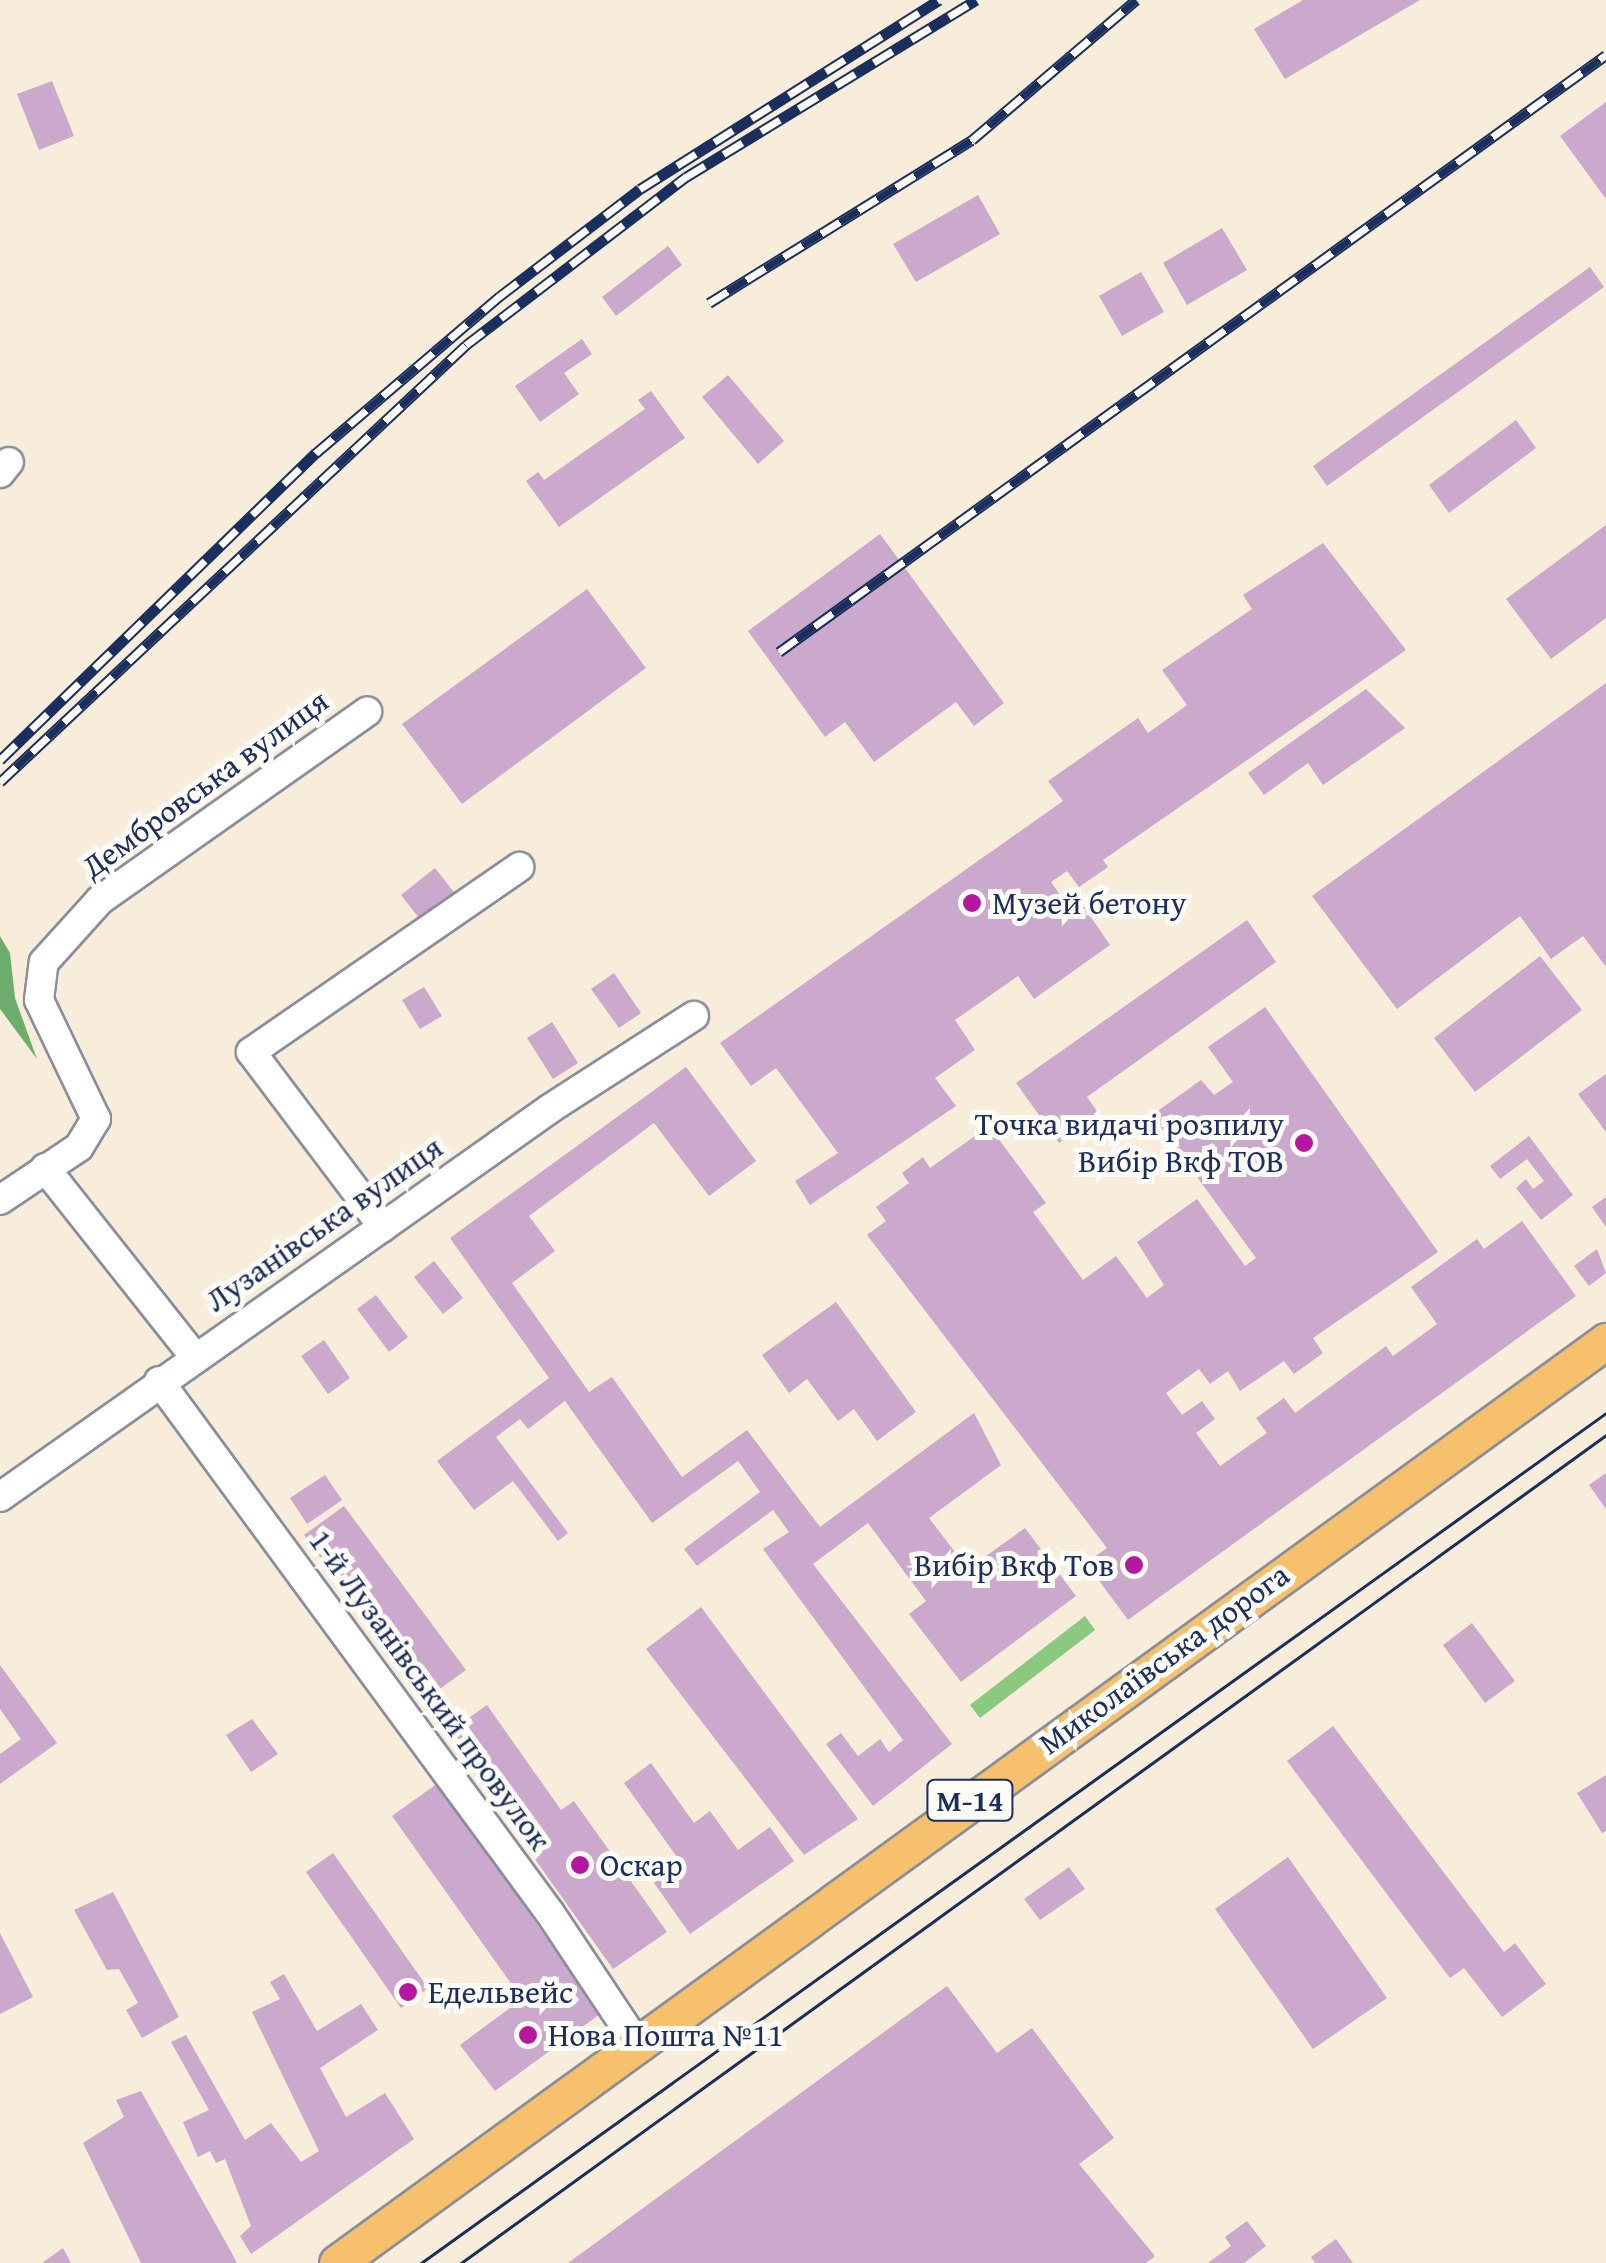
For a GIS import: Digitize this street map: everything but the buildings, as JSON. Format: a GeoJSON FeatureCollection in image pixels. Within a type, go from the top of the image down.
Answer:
{"type":"FeatureCollection","features":[{"type":"Feature","properties":{"kind":"main road","name":"Миколаївська дорога"},"geometry":{"type":"LineString","coordinates":[[337,2263],[1606,1341]]}},
{"type":"Feature","properties":{"kind":"street","name":"Дембровська вулиця"},"geometry":{"type":"LineString","coordinates":[[0,1200],[79,1147],[96,1119],[39,1000],[44,962],[111,891],[367,712]]}},
{"type":"Feature","properties":{"kind":"street"},"geometry":{"type":"LineString","coordinates":[[383,1227],[252,1052],[519,868]]}},
{"type":"Feature","properties":{"kind":"street","name":"Лузанівська вулиця"},"geometry":{"type":"LineString","coordinates":[[0,1497],[159,1381],[694,1016]]}},
{"type":"Feature","properties":{"kind":"street"},"geometry":{"type":"LineString","coordinates":[[45,1168],[195,1357]]}},
{"type":"Feature","properties":{"kind":"street","name":"1-й Лузанівський провулок"},"geometry":{"type":"LineString","coordinates":[[159,1381],[550,1913],[638,2044]]}},
{"type":"Feature","properties":{"kind":"green space"},"geometry":{"type":"Polygon","coordinates":[[[0,936],[10,953],[15,998],[37,1059],[0,1009],[0,936]]]}},
{"type":"Feature","properties":{"kind":"green space"},"geometry":{"type":"Polygon","coordinates":[[[1085,1616],[1095,1630],[980,1718],[970,1705],[1085,1616]]]}},
{"type":"Feature","properties":{"kind":"tram line"},"geometry":{"type":"LineString","coordinates":[[421,2263],[1606,1413]]}},
{"type":"Feature","properties":{"kind":"tram line"},"geometry":{"type":"LineString","coordinates":[[461,2263],[1606,1435]]}},
{"type":"Feature","properties":{"kind":"railway"},"geometry":{"type":"LineString","coordinates":[[0,760],[316,453],[500,296],[640,189],[939,0]]}},
{"type":"Feature","properties":{"kind":"railway"},"geometry":{"type":"LineString","coordinates":[[0,782],[466,345],[686,177],[976,0]]}},
{"type":"Feature","properties":{"kind":"railway"},"geometry":{"type":"LineString","coordinates":[[709,303],[972,140],[1136,0]]}},
{"type":"Feature","properties":{"kind":"railway"},"geometry":{"type":"LineString","coordinates":[[779,652],[1606,55]]}},
{"type":"Feature","properties":{"kind":"place","name":"Музей бетону"},"geometry":{"type":"Point","coordinates":[972,903]}},
{"type":"Feature","properties":{"kind":"place","name":"Точка видачі розпилу Вибір Вкф ТОВ"},"geometry":{"type":"Point","coordinates":[1304,1143]}},
{"type":"Feature","properties":{"kind":"place","name":"Вибір Вкф Тов"},"geometry":{"type":"Point","coordinates":[1134,1565]}},
{"type":"Feature","properties":{"kind":"place","name":"Оскар"},"geometry":{"type":"Point","coordinates":[580,1865]}},
{"type":"Feature","properties":{"kind":"place","name":"Едельвейс"},"geometry":{"type":"Point","coordinates":[408,1992]}},
{"type":"Feature","properties":{"kind":"place","name":"Нова Пошта №11"},"geometry":{"type":"Point","coordinates":[528,2035]}}]}
